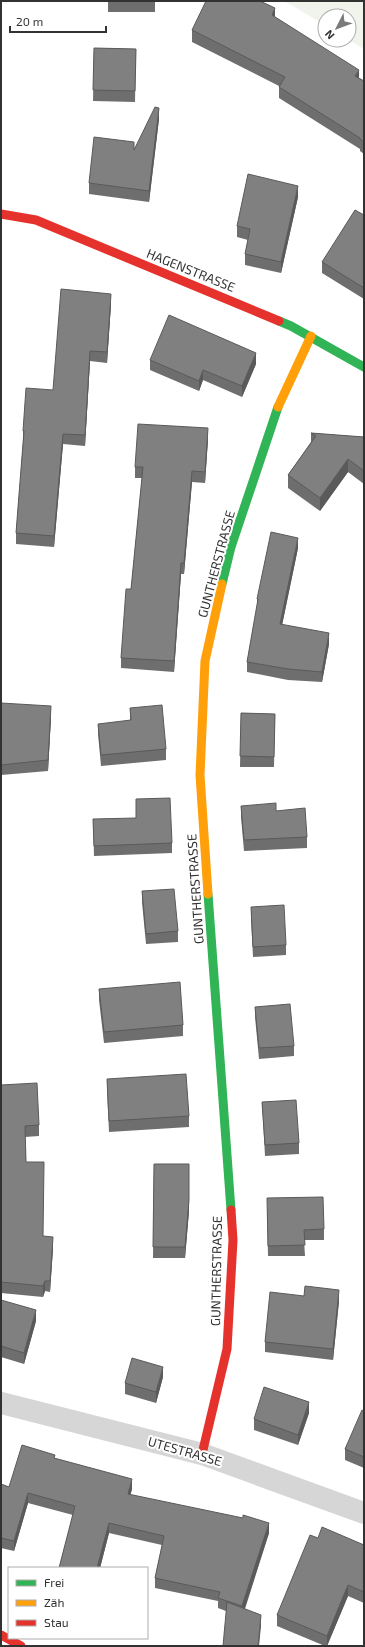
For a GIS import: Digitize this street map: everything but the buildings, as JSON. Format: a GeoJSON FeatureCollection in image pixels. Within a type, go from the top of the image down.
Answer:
{"type":"FeatureCollection","features":[{"type":"Feature","properties":{"kind":"street","name":"HAGENSTRASSE"},"geometry":{"type":"LineString","coordinates":[[1,214],[36,220],[291,326],[364,367]]}},
{"type":"Feature","properties":{"kind":"street","name":"GUNTHERSTRASSE"},"geometry":{"type":"LineString","coordinates":[[202,1454],[227,1349],[233,1240],[200,775],[205,661],[231,547],[278,408],[311,336]]}},
{"type":"Feature","properties":{"kind":"street","name":"UTESTRASSE"},"geometry":{"type":"LineString","coordinates":[[1,1403],[202,1454],[364,1513]]}},
{"type":"Feature","properties":{"kind":"street"},"geometry":{"type":"LineString","coordinates":[[9,1639],[21,1646]]}},
{"type":"Feature","properties":{"kind":"shaded area"},"geometry":{"type":"Polygon","coordinates":[[[284,1],[364,1],[364,49],[357,45],[357,8],[317,8],[317,20],[284,1]]]}},
{"type":"Feature","properties":{"kind":"traffic: fast"},"geometry":{"type":"LineString","coordinates":[[279,321],[291,326],[364,367]]}},
{"type":"Feature","properties":{"kind":"traffic: fast"},"geometry":{"type":"LineString","coordinates":[[222,584],[231,547],[278,407]]}},
{"type":"Feature","properties":{"kind":"traffic: fast"},"geometry":{"type":"LineString","coordinates":[[208,894],[231,1210]]}},
{"type":"Feature","properties":{"kind":"traffic: slow"},"geometry":{"type":"LineString","coordinates":[[278,407],[311,336]]}},
{"type":"Feature","properties":{"kind":"traffic: slow"},"geometry":{"type":"LineString","coordinates":[[208,894],[200,775],[205,661],[222,584]]}},
{"type":"Feature","properties":{"kind":"traffic: jam"},"geometry":{"type":"LineString","coordinates":[[1,214],[36,220],[279,321]]}},
{"type":"Feature","properties":{"kind":"traffic: jam"},"geometry":{"type":"LineString","coordinates":[[202,1454],[227,1349],[233,1240],[231,1210]]}},
{"type":"Feature","properties":{"kind":"traffic: jam"},"geometry":{"type":"LineString","coordinates":[[1,1635],[8,1639]]}},
{"type":"Feature","properties":{"kind":"traffic: jam"},"geometry":{"type":"LineString","coordinates":[[8,1639],[21,1646]]}}]}
